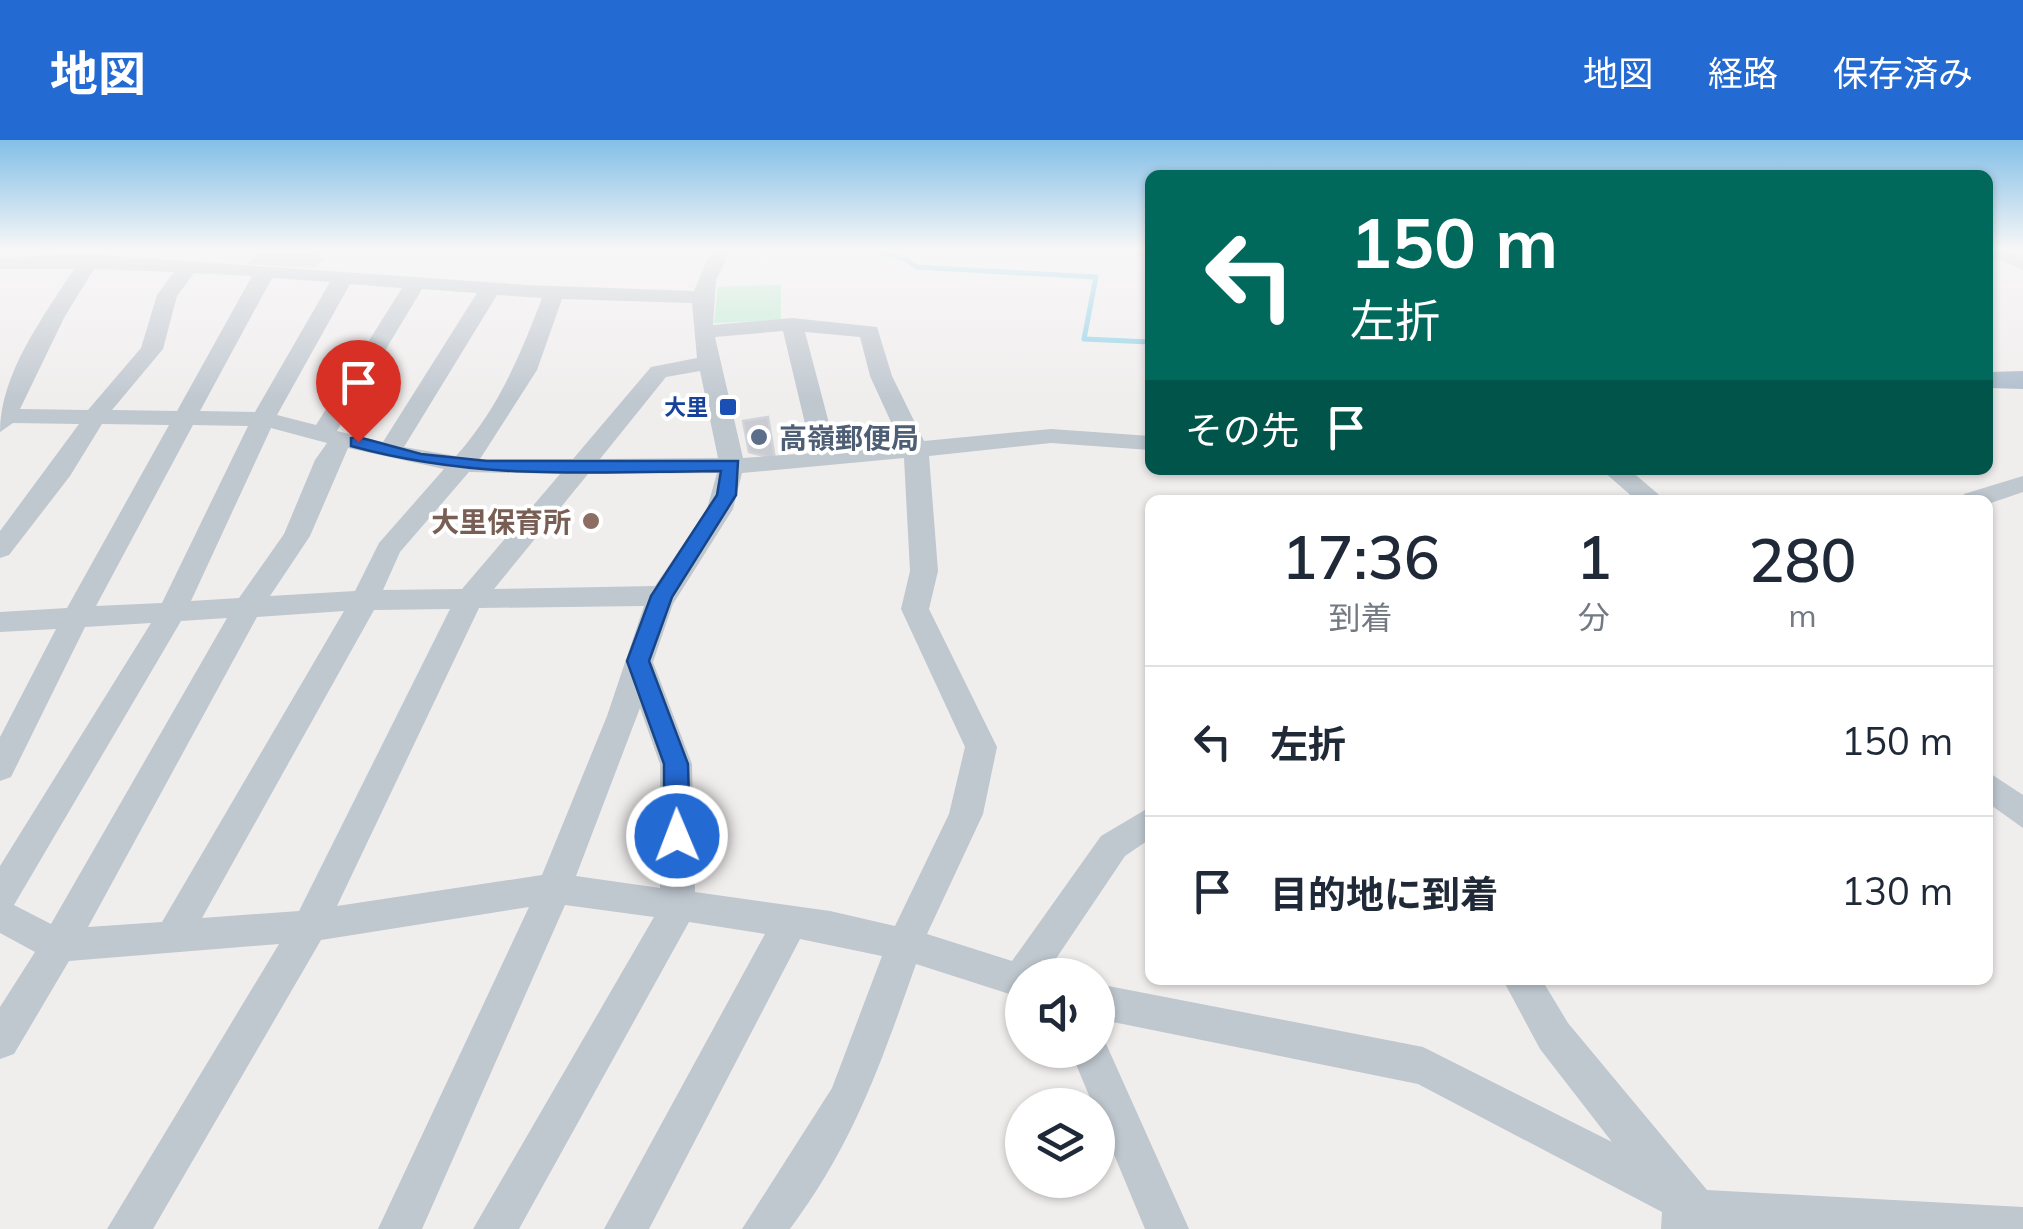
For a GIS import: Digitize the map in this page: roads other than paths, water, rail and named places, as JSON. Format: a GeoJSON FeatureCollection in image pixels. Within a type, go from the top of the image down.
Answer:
{"type":"FeatureCollection","features":[{"type":"Feature","properties":{"kind":"main road"},"geometry":{"type":"LineString","coordinates":[[1993,380],[2023,380]]}},
{"type":"Feature","properties":{"kind":"street"},"geometry":{"type":"LineString","coordinates":[[64,301],[2,419],[96,415],[263,419],[461,465],[575,468],[826,459],[1050,436],[1145,443]]}},
{"type":"Feature","properties":{"kind":"street"},"geometry":{"type":"LineString","coordinates":[[0,549],[62,471],[96,415],[152,350],[165,301]]}},
{"type":"Feature","properties":{"kind":"street"},"geometry":{"type":"LineString","coordinates":[[0,768],[76,617],[251,301]]}},
{"type":"Feature","properties":{"kind":"street"},"geometry":{"type":"LineString","coordinates":[[0,897],[172,612],[317,301]]}},
{"type":"Feature","properties":{"kind":"street"},"geometry":{"type":"LineString","coordinates":[[0,1041],[248,607],[297,536],[333,436],[405,301]]}},
{"type":"Feature","properties":{"kind":"street"},"geometry":{"type":"LineString","coordinates":[[390,450],[429,398],[452,349],[483,301]]}},
{"type":"Feature","properties":{"kind":"street"},"geometry":{"type":"LineString","coordinates":[[172,938],[365,600],[388,549],[461,465],[508,403],[526,370],[551,301]]}},
{"type":"Feature","properties":{"kind":"street"},"geometry":{"type":"LineString","coordinates":[[400,1229],[554,888],[623,713],[662,596],[726,495],[731,465],[709,363],[702,301]]}},
{"type":"Feature","properties":{"kind":"street"},"geometry":{"type":"LineString","coordinates":[[704,332],[792,324],[869,332],[881,376],[916,450],[924,571],[915,609],[981,746],[966,814],[904,946],[848,1099],[806,1173],[764,1229]]}},
{"type":"Feature","properties":{"kind":"street"},"geometry":{"type":"LineString","coordinates":[[792,324],[826,459]]}},
{"type":"Feature","properties":{"kind":"street"},"geometry":{"type":"LineString","coordinates":[[129,1229],[310,926],[468,601],[658,372],[709,363]]}},
{"type":"Feature","properties":{"kind":"street"},"geometry":{"type":"LineString","coordinates":[[1620,475],[1646,495]]}},
{"type":"Feature","properties":{"kind":"street"},"geometry":{"type":"LineString","coordinates":[[1998,492],[2023,508]]}},
{"type":"Feature","properties":{"kind":"street"},"geometry":{"type":"LineString","coordinates":[[0,622],[365,600],[662,596]]}},
{"type":"Feature","properties":{"kind":"street"},"geometry":{"type":"LineString","coordinates":[[496,1229],[678,908],[676,764],[638,661]]}},
{"type":"Feature","properties":{"kind":"street"},"geometry":{"type":"LineString","coordinates":[[1993,789],[2023,814]]}},
{"type":"Feature","properties":{"kind":"street"},"geometry":{"type":"LineString","coordinates":[[1036,958],[1113,846],[1145,824]]}},
{"type":"Feature","properties":{"kind":"street"},"geometry":{"type":"LineString","coordinates":[[0,915],[57,946],[310,926],[554,888],[790,922],[904,946],[1005,974]]}},
{"type":"Feature","properties":{"kind":"street"},"geometry":{"type":"LineString","coordinates":[[626,1229],[790,922]]}},
{"type":"Feature","properties":{"kind":"street"},"geometry":{"type":"LineString","coordinates":[[1525,985],[1554,1036],[1684,1215]]}},
{"type":"Feature","properties":{"kind":"street"},"geometry":{"type":"LineString","coordinates":[[1115,1006],[1162,1018],[1343,1047],[1423,1066],[1684,1215],[1704,1211],[2023,1229]]}},
{"type":"Feature","properties":{"kind":"street"},"geometry":{"type":"LineString","coordinates":[[1097,1068],[1167,1229]]}},
{"type":"Feature","properties":{"kind":"waterway"},"geometry":{"type":"LineString","coordinates":[[1091,301],[1084,339],[1145,342]]}},
{"type":"Feature","properties":{"kind":"place","name":"大里"},"geometry":{"type":"Point","coordinates":[728,407]}},
{"type":"Feature","properties":{"kind":"place","name":"高嶺郵便局"},"geometry":{"type":"Point","coordinates":[759,437]}},
{"type":"Feature","properties":{"kind":"place","name":"大里保育所"},"geometry":{"type":"Point","coordinates":[591,521]}}]}
